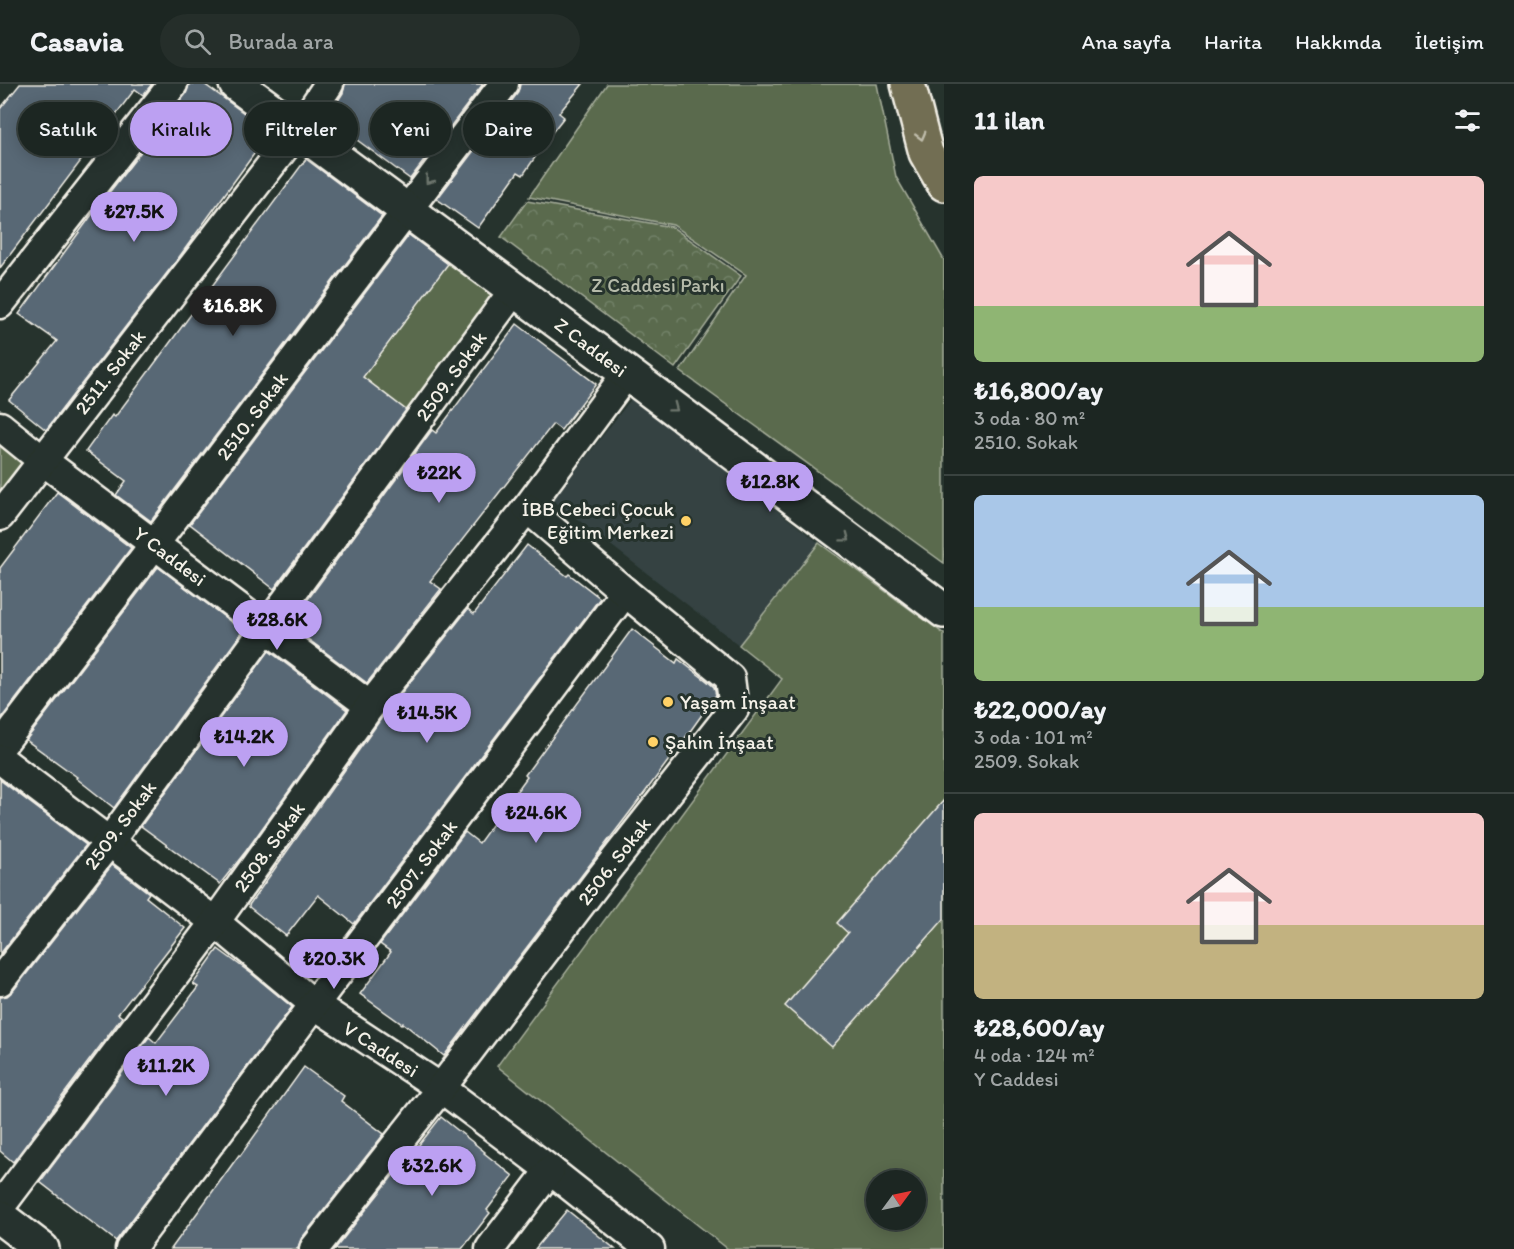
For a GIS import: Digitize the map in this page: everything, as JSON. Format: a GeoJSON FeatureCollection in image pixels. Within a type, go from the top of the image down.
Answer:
{"type":"FeatureCollection","features":[{"type":"Feature","properties":{"kind":"main road"},"geometry":{"type":"LineString","coordinates":[[908,84],[926,153],[944,184]]}},
{"type":"Feature","properties":{"kind":"street"},"geometry":{"type":"LineString","coordinates":[[0,304],[173,84]]}},
{"type":"Feature","properties":{"kind":"street","name":"Z Caddesi"},"geometry":{"type":"LineString","coordinates":[[236,84],[260,102]]}},
{"type":"Feature","properties":{"kind":"street","name":"2511. Sokak"},"geometry":{"type":"LineString","coordinates":[[317,102],[329,84]]}},
{"type":"Feature","properties":{"kind":"street","name":"2510. Sokak"},"geometry":{"type":"LineString","coordinates":[[0,747],[504,84]]}},
{"type":"Feature","properties":{"kind":"street","name":"2511. Sokak"},"geometry":{"type":"LineString","coordinates":[[0,516],[278,156]]}},
{"type":"Feature","properties":{"kind":"street","name":"Z Caddesi"},"geometry":{"type":"LineString","coordinates":[[333,156],[944,611]]}},
{"type":"Feature","properties":{"kind":"street","name":"2509. Sokak"},"geometry":{"type":"LineString","coordinates":[[0,981],[109,842],[514,290]]}},
{"type":"Feature","properties":{"kind":"street","name":"2508. Sokak"},"geometry":{"type":"LineString","coordinates":[[0,1207],[215,922],[370,706],[527,508],[627,373]]}},
{"type":"Feature","properties":{"kind":"street","name":"Y Caddesi"},"geometry":{"type":"LineString","coordinates":[[0,426],[370,706]]}},
{"type":"Feature","properties":{"kind":"street","name":"2506. Sokak"},"geometry":{"type":"LineString","coordinates":[[314,1249],[734,709],[730,678],[527,508]]}},
{"type":"Feature","properties":{"kind":"street","name":"2507. Sokak"},"geometry":{"type":"LineString","coordinates":[[130,1249],[625,592]]}},
{"type":"Feature","properties":{"kind":"street","name":"V Caddesi"},"geometry":{"type":"LineString","coordinates":[[0,759],[215,922],[315,1005],[441,1088],[550,1170],[647,1248]]}},
{"type":"Feature","properties":{"kind":"street"},"geometry":{"type":"LineString","coordinates":[[490,1249],[550,1170]]}},
{"type":"Feature","properties":{"kind":"street"},"geometry":{"type":"LineString","coordinates":[[0,1217],[42,1249]]}},
{"type":"Feature","properties":{"kind":"shaded area","name":"İBB Cebeci Çocuk Eğitim Merkezi"},"geometry":{"type":"Polygon","coordinates":[[[632,398],[819,543],[739,645],[553,500],[632,398]]]}},
{"type":"Feature","properties":{"kind":"green space"},"geometry":{"type":"Polygon","coordinates":[[[607,84],[877,84],[896,177],[944,260],[944,563],[680,371],[746,275],[673,225],[529,197],[607,84]]]}},
{"type":"Feature","properties":{"kind":"green space","name":"Z Caddesi Parkı"},"geometry":{"type":"Polygon","coordinates":[[[527,201],[672,227],[741,276],[675,368],[501,237],[527,201]]]}},
{"type":"Feature","properties":{"kind":"green space"},"geometry":{"type":"Polygon","coordinates":[[[450,260],[494,294],[407,411],[362,378],[450,260]]]}},
{"type":"Feature","properties":{"kind":"green space"},"geometry":{"type":"Polygon","coordinates":[[[0,446],[22,463],[0,493],[0,446]]]}},
{"type":"Feature","properties":{"kind":"green space"},"geometry":{"type":"Polygon","coordinates":[[[819,543],[944,634],[944,1249],[728,1249],[497,1066],[782,679],[739,645],[819,543]]]}},
{"type":"Feature","properties":{"kind":"building"},"geometry":{"type":"Polygon","coordinates":[[[20,84],[152,84],[143,95],[135,89],[118,112],[118,102],[18,102],[18,156],[84,156],[0,268],[0,109],[20,84]]]}},
{"type":"Feature","properties":{"kind":"building"},"geometry":{"type":"Polygon","coordinates":[[[189,84],[204,84],[229,102],[180,102],[186,94],[189,84]]]}},
{"type":"Feature","properties":{"kind":"building"},"geometry":{"type":"Polygon","coordinates":[[[345,84],[483,84],[469,102],[463,102],[463,110],[451,126],[451,102],[370,102],[370,150],[358,141],[358,102],[337,102],[345,84]]]}},
{"type":"Feature","properties":{"kind":"building"},"geometry":{"type":"Polygon","coordinates":[[[520,84],[583,84],[559,113],[564,117],[554,130],[554,102],[511,102],[517,94],[520,84]]]}},
{"type":"Feature","properties":{"kind":"building"},"geometry":{"type":"Polygon","coordinates":[[[232,104],[244,113],[244,156],[253,156],[177,260],[46,430],[9,400],[57,341],[19,314],[138,156],[232,156],[232,104]]]}},
{"type":"Feature","properties":{"kind":"building"},"geometry":{"type":"Polygon","coordinates":[[[379,156],[428,156],[410,179],[379,156]]]}},
{"type":"Feature","properties":{"kind":"building"},"geometry":{"type":"Polygon","coordinates":[[[470,156],[536,156],[523,175],[518,172],[478,228],[437,199],[470,156]]]}},
{"type":"Feature","properties":{"kind":"building"},"geometry":{"type":"Polygon","coordinates":[[[306,159],[382,216],[151,521],[116,495],[126,481],[86,451],[112,415],[115,417],[306,159]]]}},
{"type":"Feature","properties":{"kind":"building"},"geometry":{"type":"Polygon","coordinates":[[[409,235],[448,264],[363,377],[406,410],[274,589],[190,524],[409,235]]]}},
{"type":"Feature","properties":{"kind":"building"},"geometry":{"type":"Polygon","coordinates":[[[517,324],[596,384],[561,430],[553,424],[430,581],[441,589],[367,683],[289,625],[432,430],[436,433],[517,324]]]}},
{"type":"Feature","properties":{"kind":"building"},"geometry":{"type":"Polygon","coordinates":[[[57,492],[131,548],[0,720],[0,568],[57,492]]]}},
{"type":"Feature","properties":{"kind":"building"},"geometry":{"type":"Polygon","coordinates":[[[527,545],[600,598],[354,924],[318,895],[286,936],[249,905],[383,716],[468,609],[474,614],[527,545]]]}},
{"type":"Feature","properties":{"kind":"building"},"geometry":{"type":"Polygon","coordinates":[[[158,567],[243,631],[114,808],[77,777],[26,740],[158,567]]]}},
{"type":"Feature","properties":{"kind":"building"},"geometry":{"type":"Polygon","coordinates":[[[632,629],[676,663],[678,659],[707,681],[714,687],[716,695],[646,791],[444,1056],[403,1023],[360,994],[391,952],[380,944],[465,832],[479,843],[527,777],[525,775],[632,629]]]}},
{"type":"Feature","properties":{"kind":"building"},"geometry":{"type":"Polygon","coordinates":[[[269,651],[347,710],[220,884],[141,826],[269,651]]]}},
{"type":"Feature","properties":{"kind":"building"},"geometry":{"type":"Polygon","coordinates":[[[0,780],[86,845],[0,954],[0,780]]]}},
{"type":"Feature","properties":{"kind":"building"},"geometry":{"type":"Polygon","coordinates":[[[944,800],[944,919],[832,1047],[785,1006],[848,933],[837,923],[944,800]]]}},
{"type":"Feature","properties":{"kind":"building"},"geometry":{"type":"Polygon","coordinates":[[[112,865],[149,893],[146,897],[185,928],[118,1014],[122,1017],[13,1162],[0,1151],[0,997],[7,996],[13,991],[112,865]]]}},
{"type":"Feature","properties":{"kind":"building"},"geometry":{"type":"Polygon","coordinates":[[[218,949],[292,1007],[116,1241],[40,1182],[149,1037],[156,1043],[198,987],[193,984],[218,949]]]}},
{"type":"Feature","properties":{"kind":"building"},"geometry":{"type":"Polygon","coordinates":[[[304,1067],[344,1096],[341,1101],[384,1134],[301,1239],[298,1249],[171,1249],[240,1156],[304,1067]]]}},
{"type":"Feature","properties":{"kind":"building"},"geometry":{"type":"Polygon","coordinates":[[[441,1117],[513,1176],[487,1210],[490,1213],[462,1249],[335,1249],[410,1154],[441,1117]]]}},
{"type":"Feature","properties":{"kind":"building"},"geometry":{"type":"Polygon","coordinates":[[[567,1210],[615,1249],[535,1249],[567,1210]]]}},
{"type":"Feature","properties":{"kind":"place","name":"İBB Cebeci Çocuk Eğitim Merkezi"},"geometry":{"type":"Point","coordinates":[686,521]}},
{"type":"Feature","properties":{"kind":"place","name":"Yaşam İnşaat"},"geometry":{"type":"Point","coordinates":[668,702]}},
{"type":"Feature","properties":{"kind":"place","name":"Şahin İnşaat"},"geometry":{"type":"Point","coordinates":[653,742]}}]}
